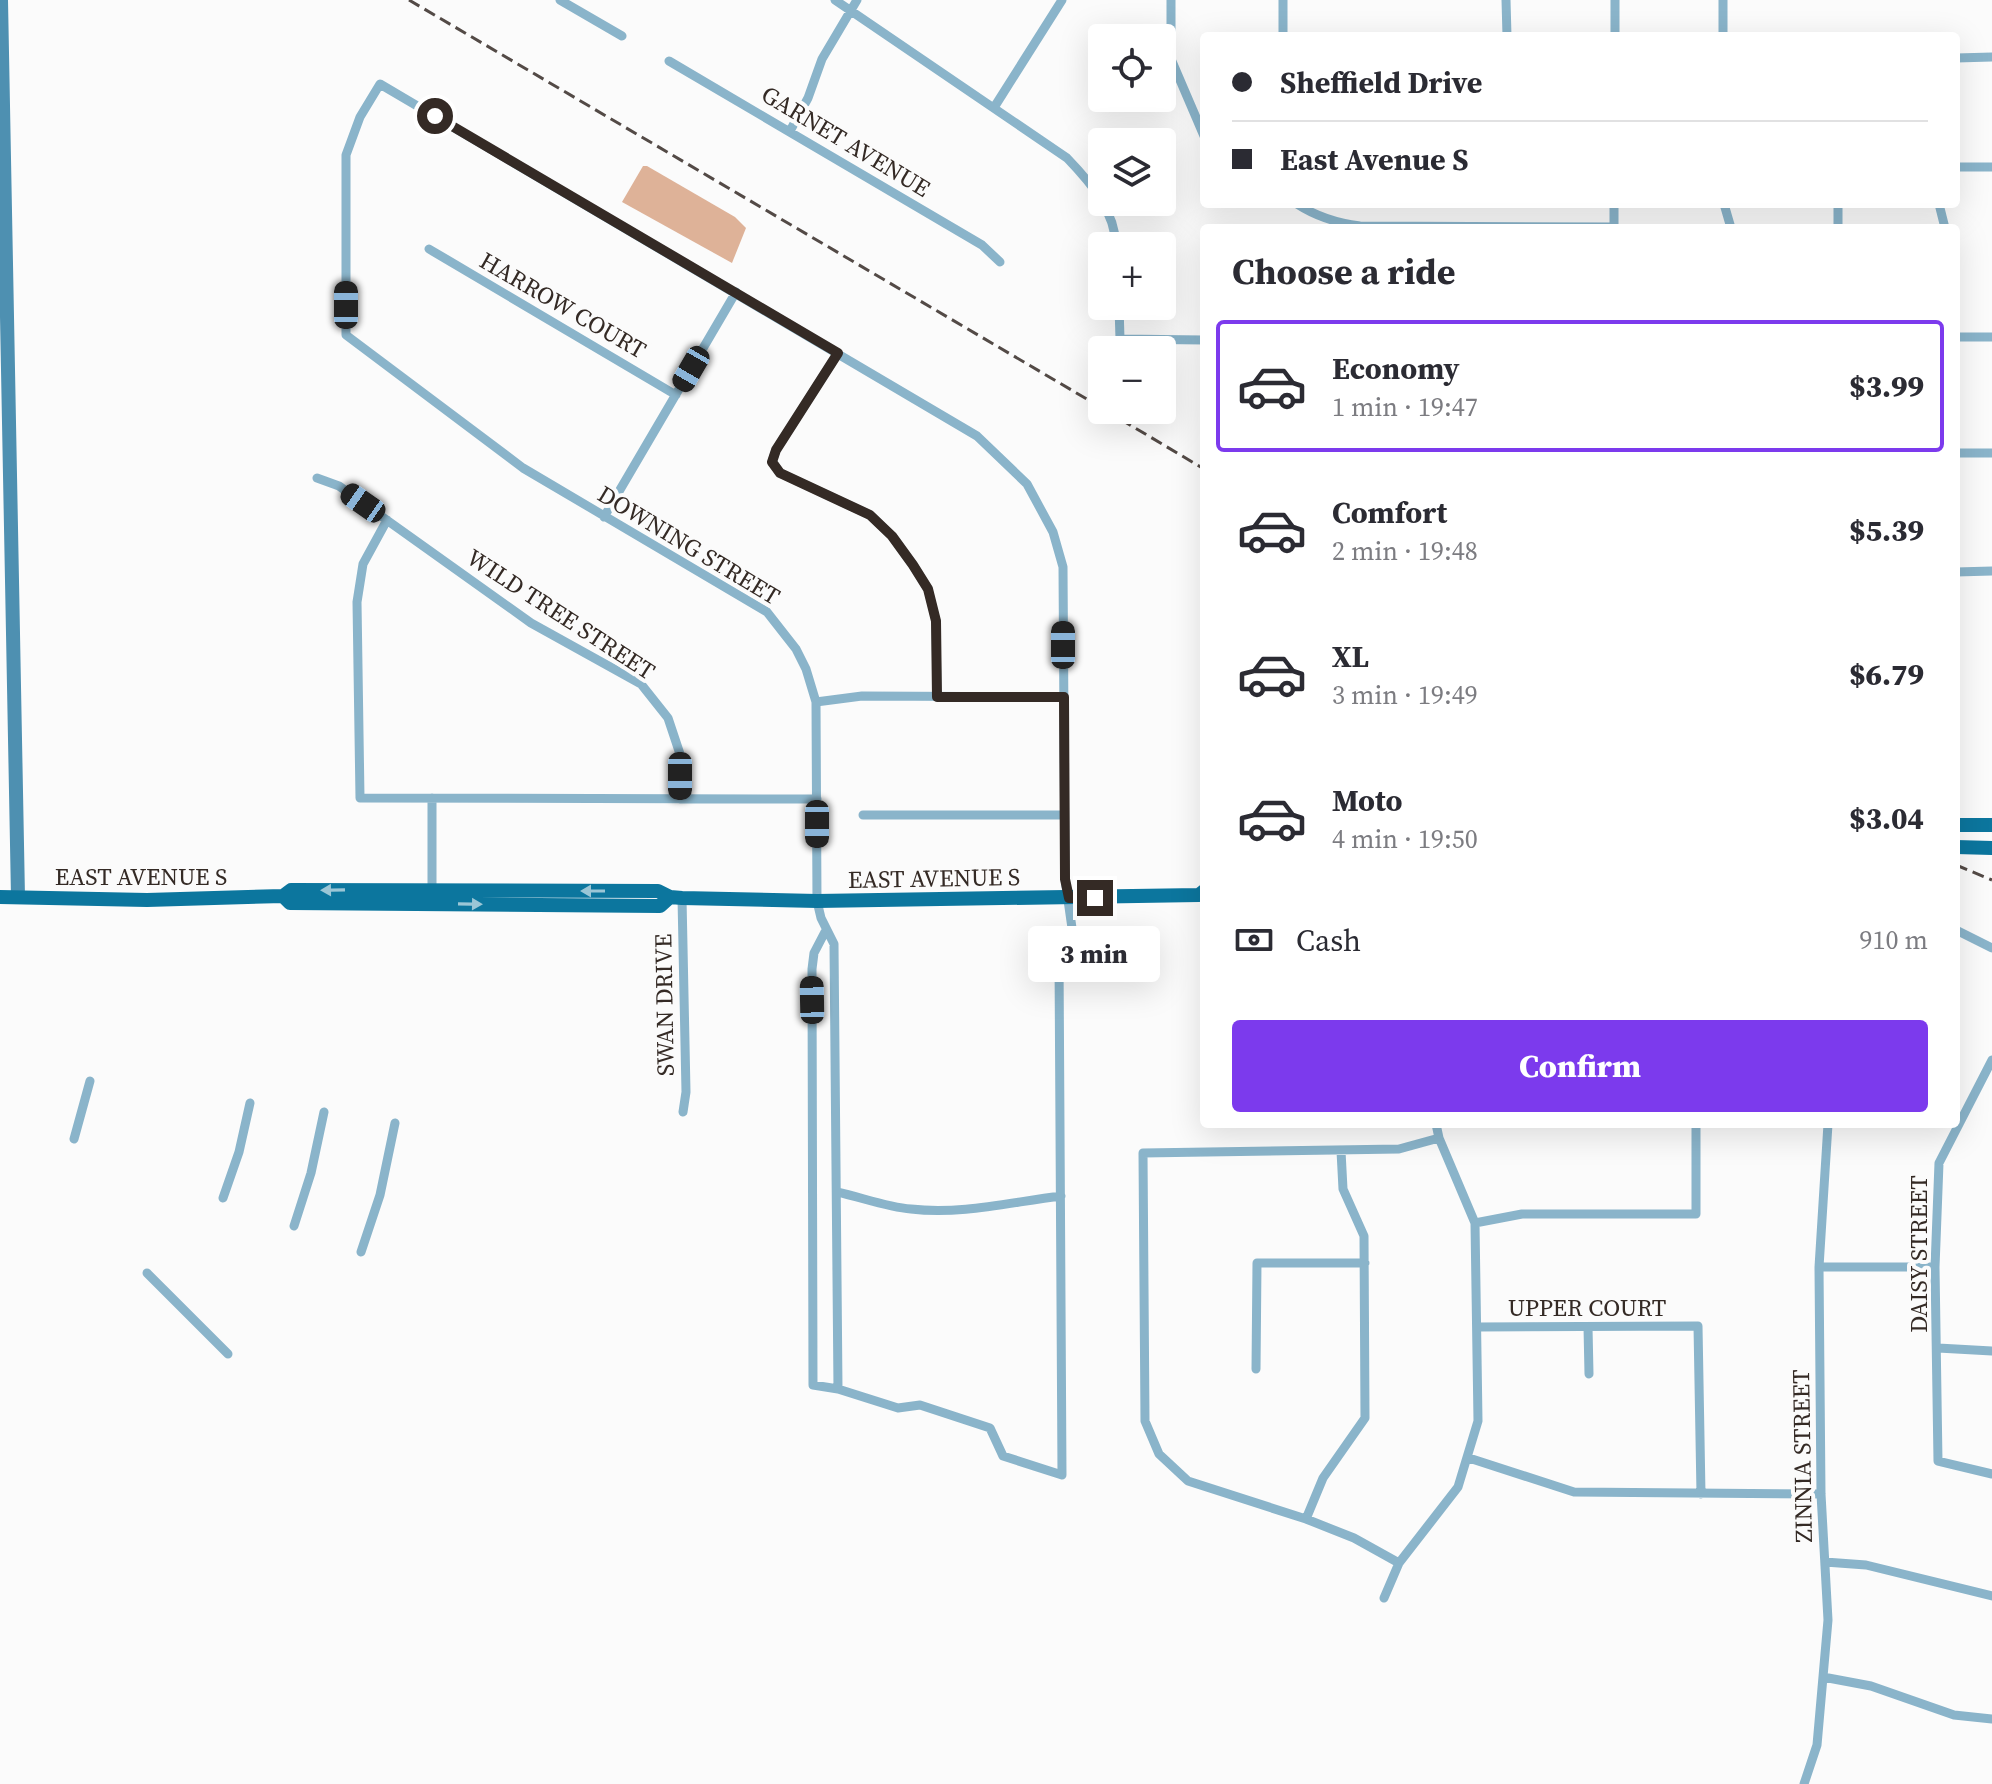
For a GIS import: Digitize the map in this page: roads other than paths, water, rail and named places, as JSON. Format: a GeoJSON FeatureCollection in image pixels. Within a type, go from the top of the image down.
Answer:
{"type":"FeatureCollection","features":[{"type":"Feature","properties":{"kind":"main road"},"geometry":{"type":"LineString","coordinates":[[1,0],[18,897]]}},
{"type":"Feature","properties":{"kind":"main road"},"geometry":{"type":"LineString","coordinates":[[1961,825],[1992,825]]}},
{"type":"Feature","properties":{"kind":"main road"},"geometry":{"type":"LineString","coordinates":[[1964,847],[1992,848]]}},
{"type":"Feature","properties":{"kind":"main road","name":"EAST AVENUE S"},"geometry":{"type":"LineString","coordinates":[[0,897],[147,900],[283,896],[291,890],[658,891],[676,898],[817,901],[1200,895]]}},
{"type":"Feature","properties":{"kind":"main road","name":"EAST AVENUE S"},"geometry":{"type":"LineString","coordinates":[[283,896],[290,903],[660,906],[676,898]]}},
{"type":"Feature","properties":{"kind":"street"},"geometry":{"type":"LineString","coordinates":[[560,0],[622,36]]}},
{"type":"Feature","properties":{"kind":"street"},"geometry":{"type":"LineString","coordinates":[[835,0],[995,106],[1067,158],[1091,182],[1115,232]]}},
{"type":"Feature","properties":{"kind":"street"},"geometry":{"type":"LineString","coordinates":[[790,131],[808,98],[822,59],[857,0]]}},
{"type":"Feature","properties":{"kind":"street"},"geometry":{"type":"LineString","coordinates":[[995,106],[1062,0]]}},
{"type":"Feature","properties":{"kind":"street"},"geometry":{"type":"LineString","coordinates":[[1171,0],[1171,59],[1200,127]]}},
{"type":"Feature","properties":{"kind":"street"},"geometry":{"type":"LineString","coordinates":[[1283,0],[1283,32]]}},
{"type":"Feature","properties":{"kind":"street"},"geometry":{"type":"LineString","coordinates":[[1506,0],[1507,32]]}},
{"type":"Feature","properties":{"kind":"street"},"geometry":{"type":"LineString","coordinates":[[1615,0],[1615,32]]}},
{"type":"Feature","properties":{"kind":"street"},"geometry":{"type":"LineString","coordinates":[[1723,0],[1723,32]]}},
{"type":"Feature","properties":{"kind":"street"},"geometry":{"type":"LineString","coordinates":[[1960,58],[1992,57]]}},
{"type":"Feature","properties":{"kind":"street","name":"GARNET AVENUE"},"geometry":{"type":"LineString","coordinates":[[669,61],[982,245],[1000,262]]}},
{"type":"Feature","properties":{"kind":"street","name":"DOWNING STREET"},"geometry":{"type":"LineString","coordinates":[[736,292],[380,84],[360,117],[346,155],[346,335],[523,468],[767,612],[796,649],[806,669],[816,702],[817,901],[834,944],[838,1389]]}},
{"type":"Feature","properties":{"kind":"street"},"geometry":{"type":"LineString","coordinates":[[1960,167],[1992,167]]}},
{"type":"Feature","properties":{"kind":"street"},"geometry":{"type":"LineString","coordinates":[[1303,208],[1343,224]]}},
{"type":"Feature","properties":{"kind":"street","name":"HARROW COURT"},"geometry":{"type":"LineString","coordinates":[[429,249],[676,395]]}},
{"type":"Feature","properties":{"kind":"street"},"geometry":{"type":"LineString","coordinates":[[604,517],[736,292],[977,436],[1027,484],[1053,532],[1063,567],[1065,879],[1072,928],[1059,957],[1062,1475],[1003,1456],[990,1428],[920,1405],[898,1408],[838,1389],[813,1385],[812,969],[814,953],[826,930]]}},
{"type":"Feature","properties":{"kind":"street"},"geometry":{"type":"LineString","coordinates":[[1119,320],[1120,339],[1200,340]]}},
{"type":"Feature","properties":{"kind":"street"},"geometry":{"type":"LineString","coordinates":[[1960,337],[1992,337]]}},
{"type":"Feature","properties":{"kind":"street"},"geometry":{"type":"LineString","coordinates":[[838,353],[776,450],[772,462],[780,473],[870,515],[906,555],[928,589],[936,621],[937,697]]}},
{"type":"Feature","properties":{"kind":"street"},"geometry":{"type":"LineString","coordinates":[[1960,453],[1992,453]]}},
{"type":"Feature","properties":{"kind":"street","name":"WILD TREE STREET"},"geometry":{"type":"LineString","coordinates":[[317,478],[339,486],[531,623],[641,684],[668,718],[680,754],[680,799]]}},
{"type":"Feature","properties":{"kind":"street"},"geometry":{"type":"LineString","coordinates":[[387,520],[363,564],[357,602],[360,798],[817,799]]}},
{"type":"Feature","properties":{"kind":"street"},"geometry":{"type":"LineString","coordinates":[[1960,572],[1992,571]]}},
{"type":"Feature","properties":{"kind":"street"},"geometry":{"type":"LineString","coordinates":[[816,702],[862,696],[1064,697]]}},
{"type":"Feature","properties":{"kind":"street"},"geometry":{"type":"LineString","coordinates":[[363,904],[384,896],[430,896],[433,890],[432,798]]}},
{"type":"Feature","properties":{"kind":"street"},"geometry":{"type":"LineString","coordinates":[[863,815],[1064,815]]}},
{"type":"Feature","properties":{"kind":"street","name":"SWAN DRIVE"},"geometry":{"type":"LineString","coordinates":[[676,898],[686,1092],[683,1112]]}},
{"type":"Feature","properties":{"kind":"street"},"geometry":{"type":"LineString","coordinates":[[1960,932],[1992,948]]}},
{"type":"Feature","properties":{"kind":"street","name":"DAISY STREET"},"geometry":{"type":"LineString","coordinates":[[1960,1122],[1992,1060]]}},
{"type":"Feature","properties":{"kind":"street"},"geometry":{"type":"LineString","coordinates":[[74,1139],[90,1081]]}},
{"type":"Feature","properties":{"kind":"street"},"geometry":{"type":"LineString","coordinates":[[1981,1081],[1992,1086]]}},
{"type":"Feature","properties":{"kind":"street"},"geometry":{"type":"LineString","coordinates":[[223,1198],[239,1152],[250,1103]]}},
{"type":"Feature","properties":{"kind":"street"},"geometry":{"type":"LineString","coordinates":[[294,1226],[311,1173],[324,1112]]}},
{"type":"Feature","properties":{"kind":"street"},"geometry":{"type":"LineString","coordinates":[[361,1252],[380,1195],[395,1123]]}},
{"type":"Feature","properties":{"kind":"street"},"geometry":{"type":"LineString","coordinates":[[1384,1598],[1399,1563],[1458,1487],[1478,1421],[1475,1223],[1437,1128]]}},
{"type":"Feature","properties":{"kind":"street"},"geometry":{"type":"LineString","coordinates":[[1475,1223],[1522,1214],[1696,1214],[1696,1128]]}},
{"type":"Feature","properties":{"kind":"street","name":"ZINNIA STREET"},"geometry":{"type":"LineString","coordinates":[[1804,1784],[1817,1745],[1828,1620],[1821,1494],[1819,1267],[1828,1128]]}},
{"type":"Feature","properties":{"kind":"street","name":"DAISY STREET"},"geometry":{"type":"LineString","coordinates":[[1957,1128],[1939,1163],[1935,1267],[1938,1461],[1992,1474]]}},
{"type":"Feature","properties":{"kind":"street"},"geometry":{"type":"LineString","coordinates":[[1399,1563],[1354,1538],[1306,1519],[1188,1481],[1159,1454],[1145,1421],[1143,1153],[1399,1149],[1439,1138]]}},
{"type":"Feature","properties":{"kind":"street"},"geometry":{"type":"LineString","coordinates":[[1306,1519],[1323,1478],[1365,1418],[1364,1236],[1343,1189],[1341,1151]]}},
{"type":"Feature","properties":{"kind":"street"},"geometry":{"type":"LineString","coordinates":[[837,1192],[911,1210],[991,1209],[1013,1202],[1061,1196]]}},
{"type":"Feature","properties":{"kind":"street"},"geometry":{"type":"LineString","coordinates":[[1256,1369],[1257,1263],[1365,1263]]}},
{"type":"Feature","properties":{"kind":"street"},"geometry":{"type":"LineString","coordinates":[[1819,1267],[1935,1267]]}},
{"type":"Feature","properties":{"kind":"street"},"geometry":{"type":"LineString","coordinates":[[147,1273],[228,1354]]}},
{"type":"Feature","properties":{"kind":"street","name":"UPPER COURT"},"geometry":{"type":"LineString","coordinates":[[1478,1327],[1698,1326],[1701,1494]]}},
{"type":"Feature","properties":{"kind":"street"},"geometry":{"type":"LineString","coordinates":[[1588,1327],[1589,1374]]}},
{"type":"Feature","properties":{"kind":"street"},"geometry":{"type":"LineString","coordinates":[[1938,1348],[1992,1351]]}},
{"type":"Feature","properties":{"kind":"street"},"geometry":{"type":"LineString","coordinates":[[1469,1458],[1574,1492],[1821,1494]]}},
{"type":"Feature","properties":{"kind":"street"},"geometry":{"type":"LineString","coordinates":[[1825,1562],[1866,1565],[1992,1596]]}},
{"type":"Feature","properties":{"kind":"street"},"geometry":{"type":"LineString","coordinates":[[1823,1677],[1871,1686],[1954,1715],[1992,1719]]}},
{"type":"Feature","properties":{"kind":"railway"},"geometry":{"type":"LineString","coordinates":[[409,0],[1088,400]]}},
{"type":"Feature","properties":{"kind":"railway"},"geometry":{"type":"LineString","coordinates":[[1128,424],[1200,467]]}},
{"type":"Feature","properties":{"kind":"railway"},"geometry":{"type":"LineString","coordinates":[[1960,867],[1992,880]]}}]}
